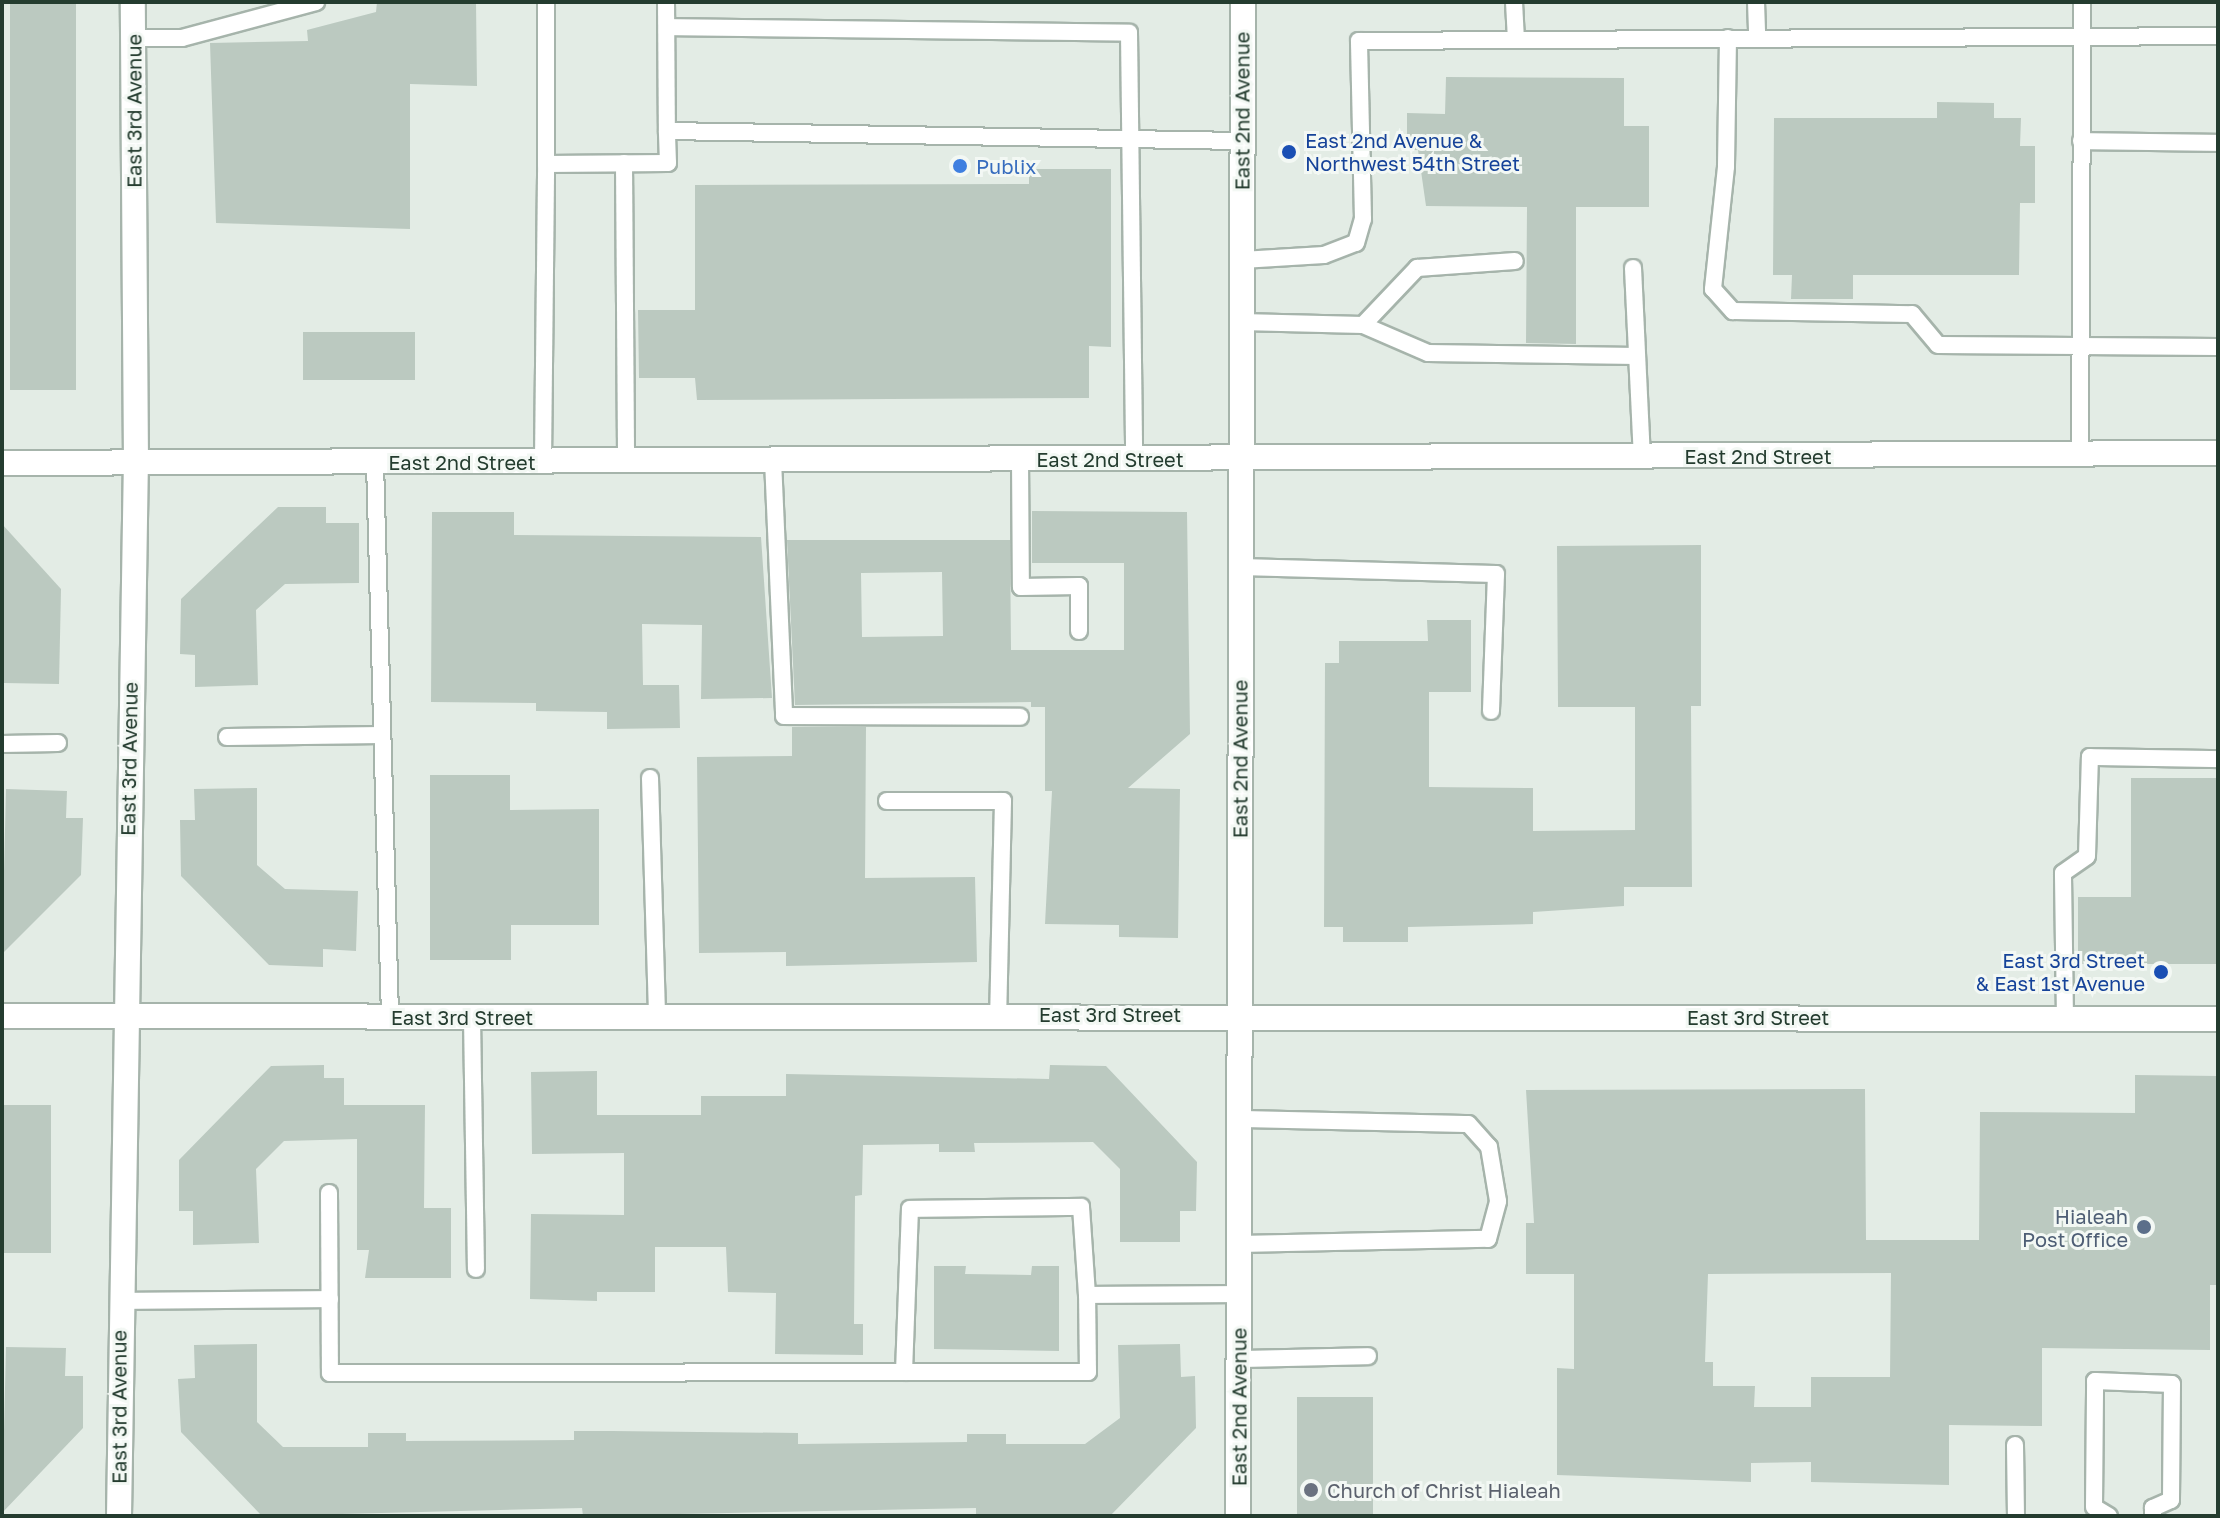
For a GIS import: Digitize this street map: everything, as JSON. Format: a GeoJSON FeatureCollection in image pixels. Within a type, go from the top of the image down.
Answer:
{"type":"FeatureCollection","features":[{"type":"Feature","properties":{"kind":"street","name":"East 3rd Avenue"},"geometry":{"type":"LineString","coordinates":[[119,1516],[122,1018],[136,463],[133,2]]}},
{"type":"Feature","properties":{"kind":"street","name":"East 2nd Avenue"},"geometry":{"type":"LineString","coordinates":[[1238,1516],[1243,2]]}},
{"type":"Feature","properties":{"kind":"street","name":"East 2nd Street"},"geometry":{"type":"LineString","coordinates":[[2,463],[2218,453]]}},
{"type":"Feature","properties":{"kind":"street","name":"East 3rd Street"},"geometry":{"type":"LineString","coordinates":[[2,1016],[1240,1013],[2218,1019]]}},
{"type":"Feature","properties":{"kind":"lane"},"geometry":{"type":"LineString","coordinates":[[133,38],[182,38],[316,2]]}},
{"type":"Feature","properties":{"kind":"lane"},"geometry":{"type":"LineString","coordinates":[[543,462],[546,2]]}},
{"type":"Feature","properties":{"kind":"lane"},"geometry":{"type":"LineString","coordinates":[[546,164],[668,163],[666,2]]}},
{"type":"Feature","properties":{"kind":"lane"},"geometry":{"type":"LineString","coordinates":[[1514,2],[1516,39]]}},
{"type":"Feature","properties":{"kind":"lane"},"geometry":{"type":"LineString","coordinates":[[1756,2],[1757,38]]}},
{"type":"Feature","properties":{"kind":"lane"},"geometry":{"type":"LineString","coordinates":[[2080,454],[2082,2]]}},
{"type":"Feature","properties":{"kind":"lane"},"geometry":{"type":"LineString","coordinates":[[667,27],[1129,33],[1134,459]]}},
{"type":"Feature","properties":{"kind":"lane"},"geometry":{"type":"LineString","coordinates":[[1242,260],[1324,255],[1356,243],[1363,219],[1359,41],[2081,34],[2218,36]]}},
{"type":"Feature","properties":{"kind":"lane"},"geometry":{"type":"LineString","coordinates":[[1728,38],[1726,167],[1713,289],[1733,311],[1912,314],[1938,345],[2218,347]]}},
{"type":"Feature","properties":{"kind":"lane"},"geometry":{"type":"LineString","coordinates":[[667,131],[1242,141]]}},
{"type":"Feature","properties":{"kind":"lane"},"geometry":{"type":"LineString","coordinates":[[2081,141],[2218,143]]}},
{"type":"Feature","properties":{"kind":"lane"},"geometry":{"type":"LineString","coordinates":[[624,163],[626,461]]}},
{"type":"Feature","properties":{"kind":"lane"},"geometry":{"type":"LineString","coordinates":[[1363,325],[1417,268],[1515,261]]}},
{"type":"Feature","properties":{"kind":"lane"},"geometry":{"type":"LineString","coordinates":[[1633,268],[1642,457]]}},
{"type":"Feature","properties":{"kind":"lane"},"geometry":{"type":"LineString","coordinates":[[1241,322],[1363,325],[1428,353],[1637,356]]}},
{"type":"Feature","properties":{"kind":"lane"},"geometry":{"type":"LineString","coordinates":[[1020,459],[1021,587],[1079,586],[1079,631]]}},
{"type":"Feature","properties":{"kind":"lane"},"geometry":{"type":"LineString","coordinates":[[773,460],[784,716],[1020,717]]}},
{"type":"Feature","properties":{"kind":"lane"},"geometry":{"type":"LineString","coordinates":[[375,462],[390,1017]]}},
{"type":"Feature","properties":{"kind":"lane"},"geometry":{"type":"LineString","coordinates":[[1240,567],[1496,574],[1491,711]]}},
{"type":"Feature","properties":{"kind":"lane"},"geometry":{"type":"LineString","coordinates":[[227,737],[382,735]]}},
{"type":"Feature","properties":{"kind":"lane"},"geometry":{"type":"LineString","coordinates":[[2,744],[58,743]]}},
{"type":"Feature","properties":{"kind":"lane"},"geometry":{"type":"LineString","coordinates":[[2065,1019],[2063,873],[2087,856],[2090,757],[2218,759]]}},
{"type":"Feature","properties":{"kind":"lane"},"geometry":{"type":"LineString","coordinates":[[650,778],[657,1016]]}},
{"type":"Feature","properties":{"kind":"lane"},"geometry":{"type":"LineString","coordinates":[[887,801],[1003,801],[998,1015]]}},
{"type":"Feature","properties":{"kind":"lane"},"geometry":{"type":"LineString","coordinates":[[472,1017],[476,1269]]}},
{"type":"Feature","properties":{"kind":"lane"},"geometry":{"type":"LineString","coordinates":[[1239,1244],[1488,1239],[1498,1201],[1489,1147],[1468,1124],[1240,1119]]}},
{"type":"Feature","properties":{"kind":"lane"},"geometry":{"type":"LineString","coordinates":[[329,1193],[330,1373],[1088,1372],[1081,1207],[910,1209],[904,1372]]}},
{"type":"Feature","properties":{"kind":"lane"},"geometry":{"type":"LineString","coordinates":[[1087,1295],[1239,1294]]}},
{"type":"Feature","properties":{"kind":"lane"},"geometry":{"type":"LineString","coordinates":[[120,1301],[330,1299]]}},
{"type":"Feature","properties":{"kind":"lane"},"geometry":{"type":"LineString","coordinates":[[1239,1359],[1368,1356]]}},
{"type":"Feature","properties":{"kind":"lane"},"geometry":{"type":"LineString","coordinates":[[2109,1516],[2094,1507],[2095,1381],[2172,1384],[2171,1500],[2153,1508],[2153,1516]]}},
{"type":"Feature","properties":{"kind":"lane"},"geometry":{"type":"LineString","coordinates":[[2015,1445],[2016,1516]]}},
{"type":"Feature","properties":{"kind":"building"},"geometry":{"type":"Polygon","coordinates":[[[10,2],[76,2],[76,390],[10,390],[10,2]]]}},
{"type":"Feature","properties":{"kind":"building"},"geometry":{"type":"Polygon","coordinates":[[[377,2],[476,2],[477,86],[410,84],[410,229],[216,223],[210,43],[308,41],[307,30],[376,12],[377,2]]]}},
{"type":"Feature","properties":{"kind":"building"},"geometry":{"type":"Polygon","coordinates":[[[1446,77],[1624,78],[1624,126],[1649,126],[1649,207],[1576,207],[1576,344],[1526,343],[1527,207],[1426,206],[1418,150],[1407,150],[1407,113],[1445,114],[1446,77]]]}},
{"type":"Feature","properties":{"kind":"building"},"geometry":{"type":"Polygon","coordinates":[[[1937,102],[1994,103],[1994,118],[2021,118],[2020,146],[2035,146],[2035,203],[2020,203],[2019,275],[1853,275],[1853,299],[1791,299],[1792,275],[1773,275],[1774,118],[1937,118],[1937,102]]]}},
{"type":"Feature","properties":{"kind":"building"},"geometry":{"type":"Polygon","coordinates":[[[1029,169],[1111,169],[1111,347],[1089,346],[1089,398],[697,400],[695,378],[639,378],[638,310],[695,310],[695,185],[1029,184],[1029,169]]]}},
{"type":"Feature","properties":{"kind":"building"},"geometry":{"type":"Polygon","coordinates":[[[303,332],[415,332],[415,380],[303,380],[303,332]]]}},
{"type":"Feature","properties":{"kind":"building"},"geometry":{"type":"Polygon","coordinates":[[[278,507],[326,507],[326,523],[359,523],[359,583],[285,584],[256,610],[258,685],[195,687],[195,655],[180,654],[181,599],[278,507]]]}},
{"type":"Feature","properties":{"kind":"building"},"geometry":{"type":"Polygon","coordinates":[[[1032,511],[1187,512],[1190,734],[1128,788],[1180,789],[1178,938],[1119,937],[1119,925],[1045,924],[1052,791],[1045,791],[1045,707],[1031,707],[1031,702],[795,705],[787,540],[1010,540],[1011,650],[1124,650],[1124,563],[1032,563],[1032,511]],[[942,572],[861,573],[862,637],[943,636],[942,572]]]}},
{"type":"Feature","properties":{"kind":"building"},"geometry":{"type":"Polygon","coordinates":[[[432,512],[514,512],[514,535],[761,537],[772,698],[701,699],[702,625],[642,624],[643,685],[679,685],[680,728],[607,729],[607,712],[536,711],[536,703],[431,702],[432,512]]]}},
{"type":"Feature","properties":{"kind":"building"},"geometry":{"type":"Polygon","coordinates":[[[2,524],[61,589],[59,684],[4,683],[2,524]]]}},
{"type":"Feature","properties":{"kind":"building"},"geometry":{"type":"Polygon","coordinates":[[[1701,545],[1701,706],[1691,706],[1692,887],[1624,887],[1624,906],[1533,912],[1533,924],[1408,927],[1408,942],[1343,942],[1343,927],[1324,927],[1325,663],[1339,663],[1339,641],[1428,641],[1427,620],[1471,620],[1471,692],[1429,692],[1429,787],[1533,788],[1533,831],[1635,830],[1635,707],[1558,707],[1557,546],[1701,545]]]}},
{"type":"Feature","properties":{"kind":"building"},"geometry":{"type":"Polygon","coordinates":[[[792,727],[866,727],[865,878],[975,877],[977,962],[786,966],[786,952],[699,953],[697,757],[792,756],[792,727]]]}},
{"type":"Feature","properties":{"kind":"building"},"geometry":{"type":"Polygon","coordinates":[[[430,775],[510,775],[510,810],[599,809],[599,925],[511,925],[511,960],[430,960],[430,775]]]}},
{"type":"Feature","properties":{"kind":"building"},"geometry":{"type":"Polygon","coordinates":[[[2131,778],[2218,778],[2218,964],[2078,964],[2078,897],[2131,897],[2131,778]]]}},
{"type":"Feature","properties":{"kind":"building"},"geometry":{"type":"Polygon","coordinates":[[[257,788],[257,865],[285,889],[358,891],[356,951],[323,949],[323,967],[269,965],[181,876],[180,820],[195,820],[194,789],[257,788]]]}},
{"type":"Feature","properties":{"kind":"building"},"geometry":{"type":"Polygon","coordinates":[[[6,789],[67,791],[66,818],[83,818],[81,875],[2,954],[6,789]]]}},
{"type":"Feature","properties":{"kind":"building"},"geometry":{"type":"Polygon","coordinates":[[[324,1065],[324,1078],[344,1078],[344,1105],[425,1105],[424,1208],[451,1208],[451,1278],[365,1278],[369,1250],[357,1250],[357,1139],[284,1141],[256,1169],[259,1243],[193,1245],[193,1211],[179,1211],[179,1160],[271,1066],[324,1065]]]}},
{"type":"Feature","properties":{"kind":"building"},"geometry":{"type":"Polygon","coordinates":[[[1050,1065],[1106,1066],[1197,1162],[1196,1211],[1180,1211],[1180,1242],[1120,1242],[1120,1169],[1093,1142],[974,1143],[975,1152],[939,1152],[939,1144],[863,1145],[862,1195],[855,1196],[854,1324],[863,1324],[863,1355],[775,1354],[776,1293],[728,1292],[726,1247],[655,1247],[655,1292],[597,1292],[597,1301],[530,1299],[531,1214],[624,1215],[624,1153],[532,1154],[531,1072],[597,1071],[597,1115],[701,1115],[701,1096],[786,1096],[786,1074],[1049,1079],[1050,1065]]]}},
{"type":"Feature","properties":{"kind":"building"},"geometry":{"type":"Polygon","coordinates":[[[2135,1075],[2218,1076],[2218,1285],[2210,1285],[2210,1350],[2042,1348],[2042,1426],[1949,1425],[1949,1485],[1811,1482],[1811,1462],[1751,1463],[1751,1482],[1557,1475],[1557,1368],[1574,1369],[1574,1274],[1526,1274],[1526,1223],[1534,1223],[1526,1090],[1865,1089],[1866,1240],[1979,1240],[1980,1112],[2135,1113],[2135,1075]],[[1891,1273],[1708,1274],[1705,1362],[1713,1362],[1713,1386],[1755,1386],[1754,1407],[1811,1407],[1811,1377],[1890,1377],[1891,1273]]]}},
{"type":"Feature","properties":{"kind":"building"},"geometry":{"type":"Polygon","coordinates":[[[2,1105],[51,1105],[51,1253],[2,1253],[2,1105]]]}},
{"type":"Feature","properties":{"kind":"building"},"geometry":{"type":"Polygon","coordinates":[[[934,1266],[966,1266],[965,1274],[1031,1275],[1032,1266],[1059,1266],[1059,1351],[934,1349],[934,1266]]]}},
{"type":"Feature","properties":{"kind":"building"},"geometry":{"type":"Polygon","coordinates":[[[257,1344],[257,1422],[283,1447],[368,1447],[368,1433],[406,1433],[406,1441],[574,1440],[574,1431],[798,1433],[798,1444],[967,1442],[967,1434],[1006,1434],[1006,1444],[1085,1444],[1120,1418],[1118,1345],[1180,1344],[1181,1377],[1195,1376],[1196,1428],[1110,1516],[976,1516],[976,1508],[583,1516],[582,1508],[262,1516],[181,1432],[178,1379],[195,1378],[194,1345],[257,1344]]]}},
{"type":"Feature","properties":{"kind":"building"},"geometry":{"type":"Polygon","coordinates":[[[6,1347],[66,1348],[65,1376],[83,1376],[83,1428],[2,1513],[6,1347]]]}},
{"type":"Feature","properties":{"kind":"building"},"geometry":{"type":"Polygon","coordinates":[[[1297,1397],[1373,1397],[1373,1516],[1297,1516],[1297,1397]]]}},
{"type":"Feature","properties":{"kind":"place","name":"East 2nd Avenue & Northwest 54th Street"},"geometry":{"type":"Point","coordinates":[1289,152]}},
{"type":"Feature","properties":{"kind":"place","name":"Publix"},"geometry":{"type":"Point","coordinates":[960,166]}},
{"type":"Feature","properties":{"kind":"place","name":"East 3rd Street & East 1st Avenue"},"geometry":{"type":"Point","coordinates":[2161,972]}},
{"type":"Feature","properties":{"kind":"place","name":"Hialeah Post Office"},"geometry":{"type":"Point","coordinates":[2144,1227]}},
{"type":"Feature","properties":{"kind":"place","name":"Church of Christ Hialeah"},"geometry":{"type":"Point","coordinates":[1311,1490]}}]}
